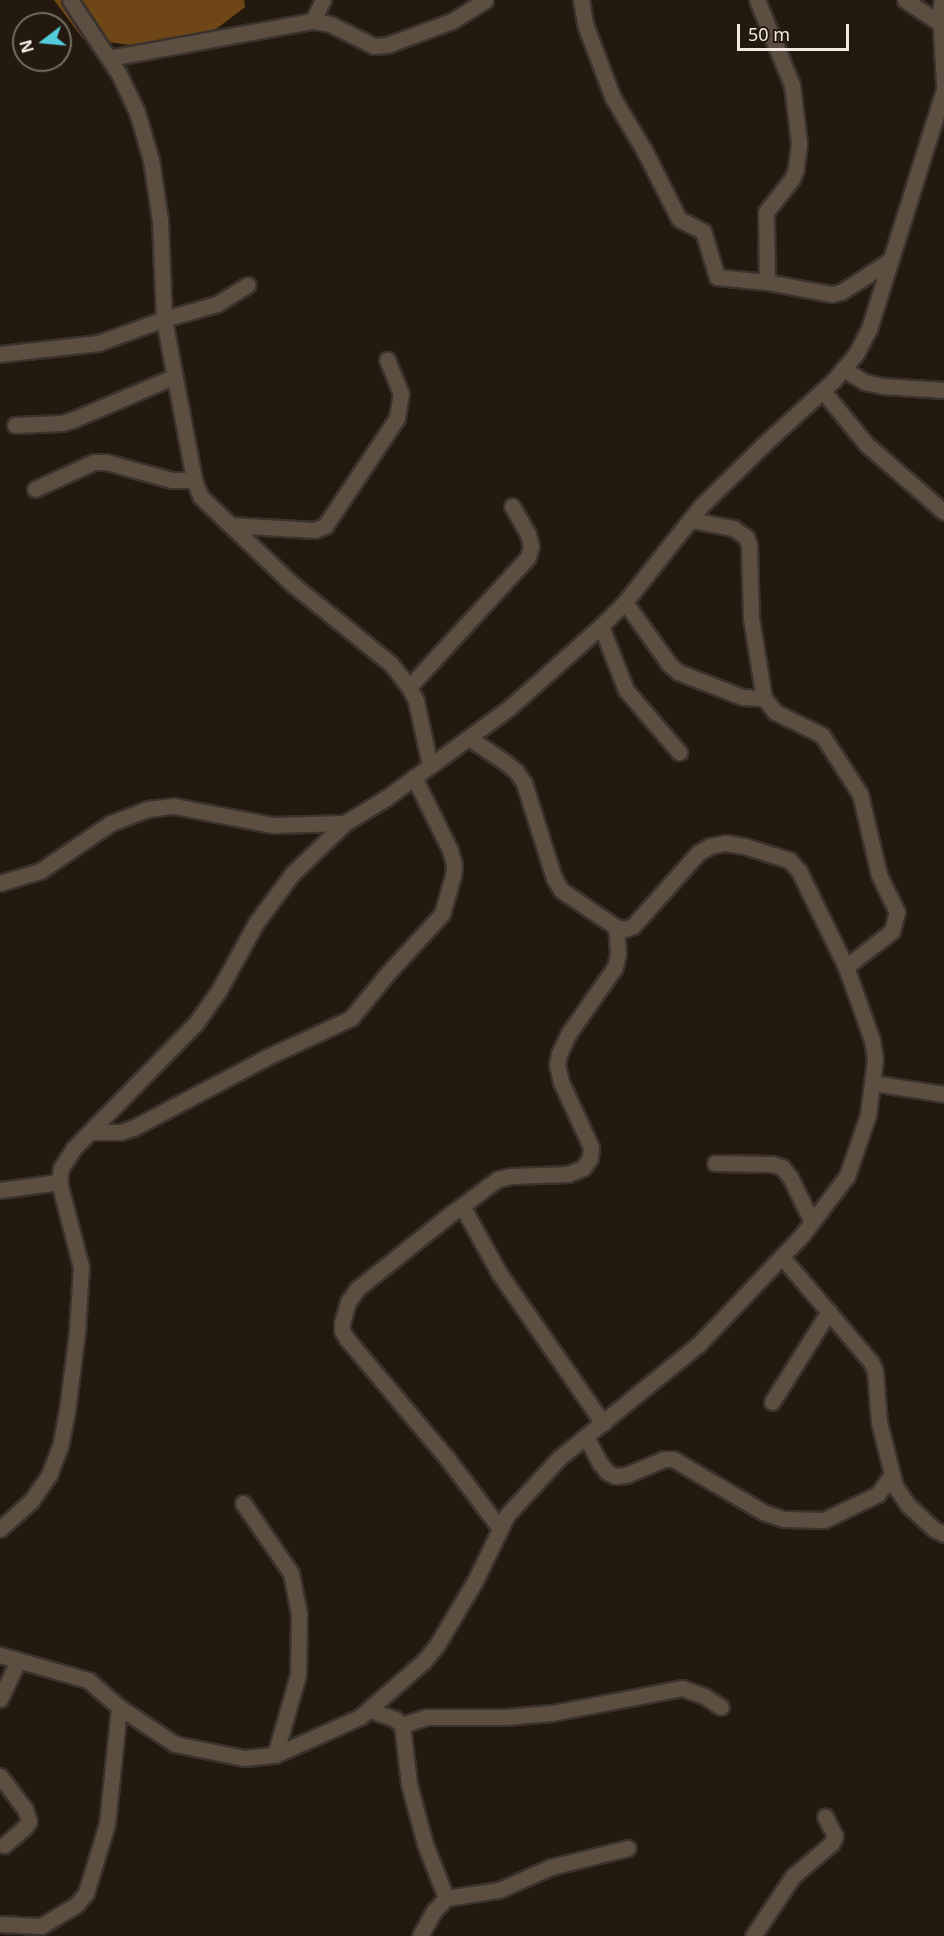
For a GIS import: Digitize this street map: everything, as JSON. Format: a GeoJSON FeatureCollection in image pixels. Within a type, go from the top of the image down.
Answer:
{"type":"FeatureCollection","features":[{"type":"Feature","properties":{"kind":"street"},"geometry":{"type":"LineString","coordinates":[[70,0],[109,58],[137,112],[151,160],[160,220],[164,319],[194,480],[201,496],[291,584],[391,664],[409,687],[420,715],[430,766]]}},
{"type":"Feature","properties":{"kind":"street"},"geometry":{"type":"LineString","coordinates":[[313,21],[323,0]]}},
{"type":"Feature","properties":{"kind":"street"},"geometry":{"type":"LineString","coordinates":[[109,58],[313,21],[330,24],[374,45],[387,45],[452,21],[485,0]]}},
{"type":"Feature","properties":{"kind":"street"},"geometry":{"type":"LineString","coordinates":[[581,0],[586,27],[602,75],[679,219],[703,231],[717,277],[767,282],[832,294],[841,292],[888,262]]}},
{"type":"Feature","properties":{"kind":"street"},"geometry":{"type":"LineString","coordinates":[[757,0],[792,85],[799,143],[796,169],[792,179],[766,212],[767,282]]}},
{"type":"Feature","properties":{"kind":"street"},"geometry":{"type":"LineString","coordinates":[[905,0],[941,24]]}},
{"type":"Feature","properties":{"kind":"street"},"geometry":{"type":"LineString","coordinates":[[942,0],[944,84]]}},
{"type":"Feature","properties":{"kind":"street"},"geometry":{"type":"LineString","coordinates":[[0,1529],[31,1501],[49,1475],[60,1446],[68,1410],[77,1332],[81,1267],[59,1182],[62,1168],[74,1148],[196,1023],[218,992],[256,923],[278,891],[345,823],[430,766],[509,708],[602,626],[625,602],[691,520],[737,470],[823,391],[856,354],[869,329],[888,262],[940,122],[944,89]]}},
{"type":"Feature","properties":{"kind":"street"},"geometry":{"type":"LineString","coordinates":[[0,354],[98,343],[164,319],[217,304],[247,285]]}},
{"type":"Feature","properties":{"kind":"street"},"geometry":{"type":"LineString","coordinates":[[230,525],[315,530],[325,526],[397,418],[401,394],[387,360]]}},
{"type":"Feature","properties":{"kind":"street"},"geometry":{"type":"LineString","coordinates":[[843,369],[865,382],[883,386],[944,390]]}},
{"type":"Feature","properties":{"kind":"street"},"geometry":{"type":"LineString","coordinates":[[15,424],[62,423],[72,420],[175,376]]}},
{"type":"Feature","properties":{"kind":"street"},"geometry":{"type":"LineString","coordinates":[[823,391],[866,444],[944,512]]}},
{"type":"Feature","properties":{"kind":"street"},"geometry":{"type":"LineString","coordinates":[[35,489],[93,462],[117,465],[172,480],[194,480]]}},
{"type":"Feature","properties":{"kind":"street"},"geometry":{"type":"LineString","coordinates":[[409,687],[528,557],[531,546],[528,534],[512,506]]}},
{"type":"Feature","properties":{"kind":"street"},"geometry":{"type":"LineString","coordinates":[[691,520],[733,528],[746,537],[749,545],[751,618],[764,698],[775,712],[822,735],[855,782],[865,808],[879,875],[897,912],[892,931],[846,967]]}},
{"type":"Feature","properties":{"kind":"street"},"geometry":{"type":"LineString","coordinates":[[625,602],[669,664],[678,672],[742,697],[764,698]]}},
{"type":"Feature","properties":{"kind":"street"},"geometry":{"type":"LineString","coordinates":[[602,626],[626,690],[679,752]]}},
{"type":"Feature","properties":{"kind":"street"},"geometry":{"type":"LineString","coordinates":[[0,1654],[88,1680],[119,1707],[175,1744],[244,1758],[274,1755],[370,1710],[424,1661],[437,1645],[475,1581],[499,1527],[551,1467],[687,1355],[782,1257],[847,1176],[868,1115],[875,1059],[872,1040],[846,967],[798,871],[789,860],[744,846],[725,843],[710,846],[698,853],[633,926],[625,929],[616,927],[561,890],[554,878],[524,783],[511,766],[469,738]]}},
{"type":"Feature","properties":{"kind":"street"},"geometry":{"type":"LineString","coordinates":[[90,1132],[120,1132],[133,1128],[265,1058],[351,1018],[387,974],[442,914],[453,876],[454,864],[450,850],[414,777]]}},
{"type":"Feature","properties":{"kind":"street"},"geometry":{"type":"LineString","coordinates":[[0,883],[14,881],[40,871],[111,823],[148,809],[174,806],[273,825],[345,823]]}},
{"type":"Feature","properties":{"kind":"street"},"geometry":{"type":"LineString","coordinates":[[499,1527],[446,1457],[342,1331],[348,1302],[357,1290],[498,1179],[511,1176],[568,1174],[583,1168],[590,1158],[591,1147],[561,1082],[559,1054],[569,1033],[615,968],[618,954],[616,927]]}},
{"type":"Feature","properties":{"kind":"street"},"geometry":{"type":"LineString","coordinates":[[872,1083],[944,1094]]}},
{"type":"Feature","properties":{"kind":"street"},"geometry":{"type":"LineString","coordinates":[[715,1163],[772,1164],[782,1167],[790,1177],[812,1222]]}},
{"type":"Feature","properties":{"kind":"street"},"geometry":{"type":"LineString","coordinates":[[0,1190],[59,1182]]}},
{"type":"Feature","properties":{"kind":"street"},"geometry":{"type":"LineString","coordinates":[[462,1206],[499,1273],[603,1423]]}},
{"type":"Feature","properties":{"kind":"street"},"geometry":{"type":"LineString","coordinates":[[782,1257],[871,1362],[875,1371],[879,1422],[895,1486],[908,1505],[934,1529],[944,1534]]}},
{"type":"Feature","properties":{"kind":"street"},"geometry":{"type":"LineString","coordinates":[[772,1402],[829,1311]]}},
{"type":"Feature","properties":{"kind":"street"},"geometry":{"type":"LineString","coordinates":[[586,1437],[600,1463],[607,1472],[615,1476],[626,1475],[664,1459],[673,1459],[763,1512],[783,1519],[824,1520],[878,1494],[892,1474]]}},
{"type":"Feature","properties":{"kind":"street"},"geometry":{"type":"LineString","coordinates":[[243,1503],[291,1573],[299,1614],[298,1675],[274,1755]]}},
{"type":"Feature","properties":{"kind":"street"},"geometry":{"type":"LineString","coordinates":[[0,1699],[18,1661]]}},
{"type":"Feature","properties":{"kind":"street"},"geometry":{"type":"LineString","coordinates":[[402,1725],[426,1717],[505,1717],[552,1713],[682,1688],[704,1696],[721,1707]]}},
{"type":"Feature","properties":{"kind":"street"},"geometry":{"type":"LineString","coordinates":[[0,1924],[41,1926],[76,1905],[86,1893],[107,1824],[119,1707]]}},
{"type":"Feature","properties":{"kind":"street"},"geometry":{"type":"LineString","coordinates":[[370,1710],[395,1719],[402,1725],[410,1784],[425,1844],[446,1898]]}},
{"type":"Feature","properties":{"kind":"street"},"geometry":{"type":"LineString","coordinates":[[0,1776],[25,1809],[29,1821],[4,1845]]}},
{"type":"Feature","properties":{"kind":"street"},"geometry":{"type":"LineString","coordinates":[[753,1936],[793,1876],[831,1844],[835,1836],[825,1816]]}},
{"type":"Feature","properties":{"kind":"street"},"geometry":{"type":"LineString","coordinates":[[420,1936],[434,1911],[446,1898],[499,1890],[551,1867],[628,1848]]}},
{"type":"Feature","properties":{"kind":"shaded area"},"geometry":{"type":"Polygon","coordinates":[[[54,0],[244,0],[245,7],[186,52],[83,39],[72,24],[72,12],[63,12],[54,0]]]}}]}
